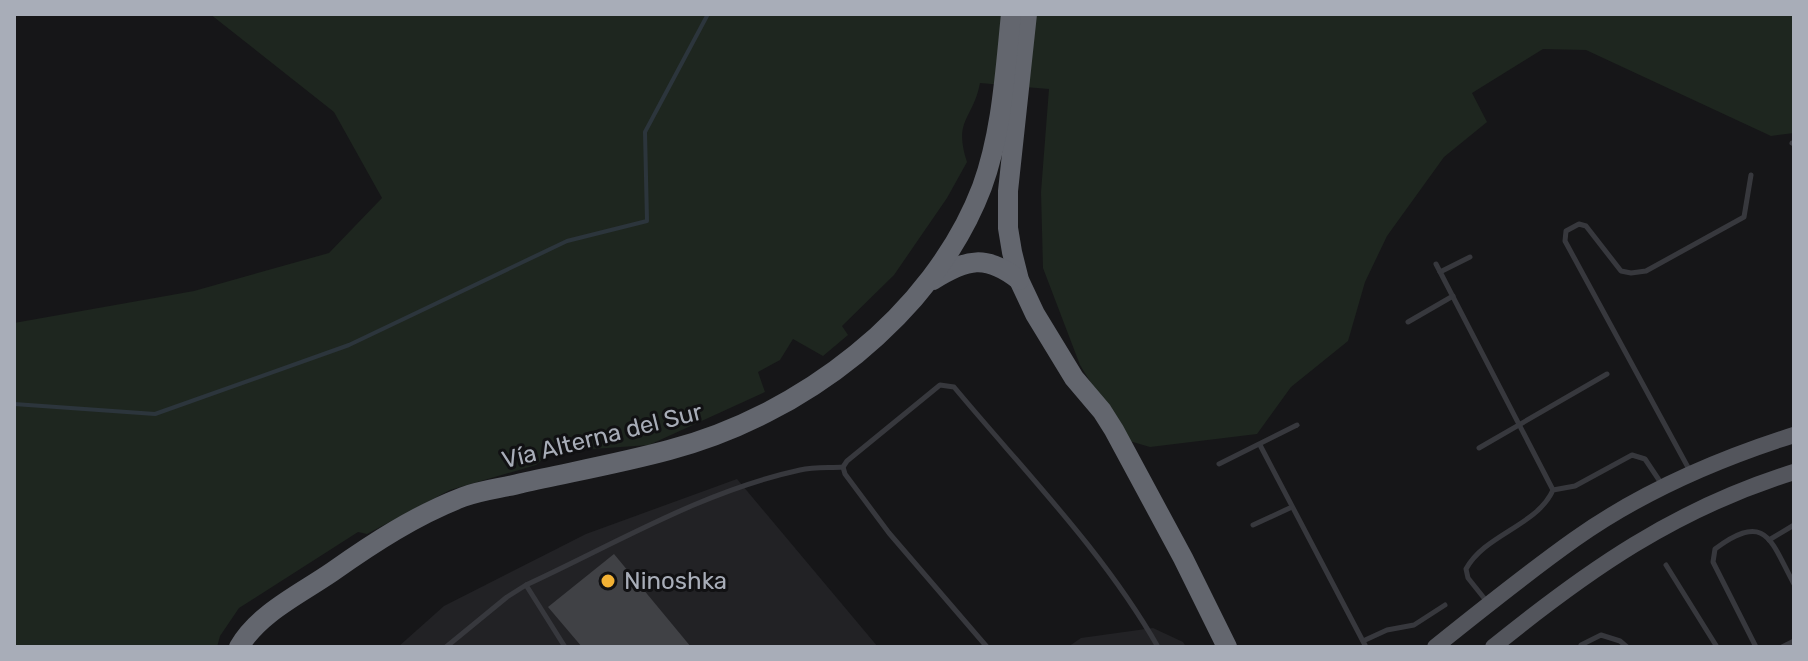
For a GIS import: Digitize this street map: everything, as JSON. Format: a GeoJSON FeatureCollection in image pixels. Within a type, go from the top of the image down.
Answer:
{"type":"FeatureCollection","features":[{"type":"Feature","properties":{"kind":"highway","name":"Vía Alterna del Sur"},"geometry":{"type":"LineString","coordinates":[[1011,14],[1008,228],[1019,280],[1035,314],[1074,378],[1114,430],[1227,647]]}},
{"type":"Feature","properties":{"kind":"highway","name":"Vía Alterna del Sur"},"geometry":{"type":"LineString","coordinates":[[239,647],[267,616],[361,552],[394,531],[465,496],[669,450],[751,422],[788,402],[845,363],[881,332],[927,283],[960,232],[982,186],[1009,104],[1027,14]]}},
{"type":"Feature","properties":{"kind":"highway"},"geometry":{"type":"LineString","coordinates":[[927,283],[955,267],[975,261],[1000,265],[1019,280]]}},
{"type":"Feature","properties":{"kind":"highway"},"geometry":{"type":"LineString","coordinates":[[1074,378],[1082,402],[1167,555],[1212,647]]}},
{"type":"Feature","properties":{"kind":"main road"},"geometry":{"type":"LineString","coordinates":[[1435,647],[1576,538],[1691,474],[1794,435]]}},
{"type":"Feature","properties":{"kind":"main road"},"geometry":{"type":"LineString","coordinates":[[1493,647],[1596,567],[1655,532],[1749,487],[1794,472]]}},
{"type":"Feature","properties":{"kind":"lane"},"geometry":{"type":"LineString","coordinates":[[1691,474],[1565,241],[1566,231],[1579,224],[1586,226],[1621,271],[1646,271],[1744,217],[1751,175]]}},
{"type":"Feature","properties":{"kind":"lane"},"geometry":{"type":"LineString","coordinates":[[1440,272],[1470,257]]}},
{"type":"Feature","properties":{"kind":"lane"},"geometry":{"type":"LineString","coordinates":[[1436,264],[1553,490]]}},
{"type":"Feature","properties":{"kind":"lane"},"geometry":{"type":"LineString","coordinates":[[1408,322],[1453,296]]}},
{"type":"Feature","properties":{"kind":"lane"},"geometry":{"type":"LineString","coordinates":[[1479,448],[1607,374]]}},
{"type":"Feature","properties":{"kind":"lane"},"geometry":{"type":"LineString","coordinates":[[987,647],[889,533],[843,467],[940,385],[954,387],[1135,606],[1158,647]]}},
{"type":"Feature","properties":{"kind":"lane"},"geometry":{"type":"LineString","coordinates":[[1219,464],[1297,425]]}},
{"type":"Feature","properties":{"kind":"lane"},"geometry":{"type":"LineString","coordinates":[[1260,445],[1364,644],[1387,630],[1414,625],[1445,605]]}},
{"type":"Feature","properties":{"kind":"lane"},"geometry":{"type":"LineString","coordinates":[[1553,490],[1575,486],[1632,455],[1645,459],[1664,487]]}},
{"type":"Feature","properties":{"kind":"lane"},"geometry":{"type":"LineString","coordinates":[[446,647],[526,585],[698,503],[803,469],[843,467]]}},
{"type":"Feature","properties":{"kind":"lane"},"geometry":{"type":"LineString","coordinates":[[1489,604],[1468,578],[1466,569],[1484,549],[1547,503],[1553,490]]}},
{"type":"Feature","properties":{"kind":"lane"},"geometry":{"type":"LineString","coordinates":[[1253,525],[1292,507]]}},
{"type":"Feature","properties":{"kind":"lane"},"geometry":{"type":"LineString","coordinates":[[1769,540],[1794,525]]}},
{"type":"Feature","properties":{"kind":"lane"},"geometry":{"type":"LineString","coordinates":[[1756,647],[1713,562],[1715,549],[1751,530],[1759,530],[1769,540],[1794,584]]}},
{"type":"Feature","properties":{"kind":"lane"},"geometry":{"type":"LineString","coordinates":[[1666,565],[1717,647]]}},
{"type":"Feature","properties":{"kind":"lane"},"geometry":{"type":"LineString","coordinates":[[526,585],[565,647]]}},
{"type":"Feature","properties":{"kind":"lane"},"geometry":{"type":"LineString","coordinates":[[1581,645],[1601,635],[1620,641],[1627,647]]}},
{"type":"Feature","properties":{"kind":"lane"},"geometry":{"type":"LineString","coordinates":[[1782,647],[1794,641]]}},
{"type":"Feature","properties":{"kind":"shaded area"},"geometry":{"type":"Polygon","coordinates":[[[210,14],[1794,14],[1794,133],[1771,136],[1586,50],[1543,49],[1472,93],[1487,122],[1444,157],[1387,236],[1365,282],[1348,341],[1291,387],[1257,434],[1150,447],[1126,440],[1080,365],[1043,268],[1041,192],[1049,89],[980,83],[963,128],[967,162],[947,198],[894,275],[842,326],[848,335],[823,356],[793,339],[780,360],[758,372],[765,392],[649,445],[551,452],[536,465],[450,490],[367,534],[358,532],[239,608],[220,636],[217,647],[14,647],[14,323],[194,291],[329,253],[382,198],[334,112],[210,14]]]}},
{"type":"Feature","properties":{"kind":"shaded area","name":"Ninoshka"},"geometry":{"type":"Polygon","coordinates":[[[737,479],[878,647],[398,647],[444,606],[586,534],[737,479]]]}},
{"type":"Feature","properties":{"kind":"shaded area"},"geometry":{"type":"Polygon","coordinates":[[[1153,628],[1183,642],[1186,647],[1068,647],[1081,638],[1153,628]]]}},
{"type":"Feature","properties":{"kind":"building","name":"Ninoshka"},"geometry":{"type":"Polygon","coordinates":[[[614,554],[691,647],[582,647],[548,607],[614,554]]]}},
{"type":"Feature","properties":{"kind":"waterway"},"geometry":{"type":"LineString","coordinates":[[14,404],[155,414],[349,345],[567,241],[647,221],[645,132],[708,14]]}},
{"type":"Feature","properties":{"kind":"place","name":"Ninoshka"},"geometry":{"type":"Point","coordinates":[608,581]}}]}
